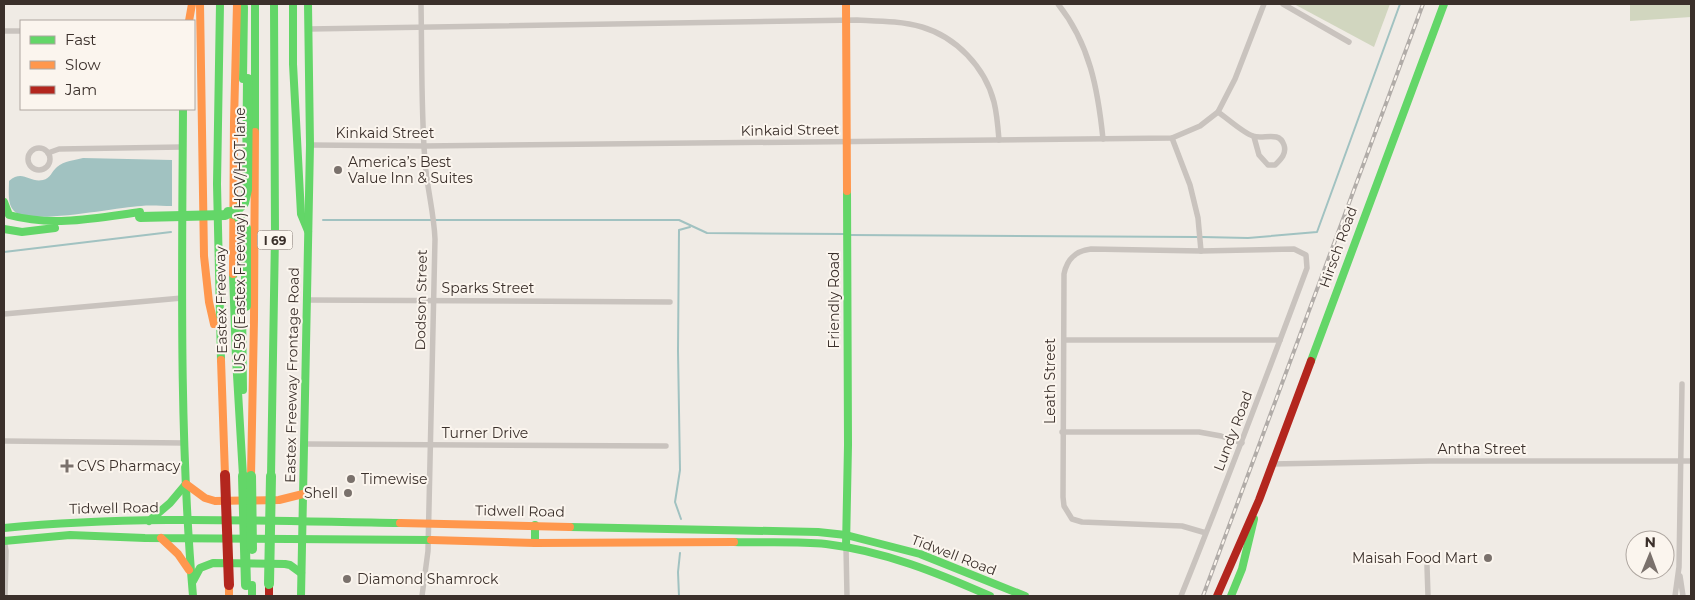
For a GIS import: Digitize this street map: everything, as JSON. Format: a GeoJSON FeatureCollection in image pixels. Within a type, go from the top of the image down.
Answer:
{"type":"FeatureCollection","features":[{"type":"Feature","properties":{"kind":"main road"},"geometry":{"type":"LineString","coordinates":[[187,4],[188,20]]}},
{"type":"Feature","properties":{"kind":"main road"},"geometry":{"type":"LineString","coordinates":[[188,20],[192,4]]}},
{"type":"Feature","properties":{"kind":"main road"},"geometry":{"type":"LineString","coordinates":[[200,4],[204,256],[208,302],[219,343]]}},
{"type":"Feature","properties":{"kind":"main road","name":"Eastex Freeway"},"geometry":{"type":"LineString","coordinates":[[220,4],[217,184],[219,343],[229,596]]}},
{"type":"Feature","properties":{"kind":"main road","name":"Eastex Freeway"},"geometry":{"type":"LineString","coordinates":[[238,4],[234,105],[234,328],[237,397],[247,476],[249,585],[247,596]]}},
{"type":"Feature","properties":{"kind":"main road"},"geometry":{"type":"LineString","coordinates":[[4,202],[9,215],[25,221],[38,222],[140,215],[218,213],[232,212],[238,209],[244,203],[247,190],[244,4]]}},
{"type":"Feature","properties":{"kind":"main road"},"geometry":{"type":"LineString","coordinates":[[218,213],[231,207],[238,200],[241,193],[249,4]]}},
{"type":"Feature","properties":{"kind":"main road","name":"US 59 (Eastex Freeway) HOV/HOT lane"},"geometry":{"type":"LineString","coordinates":[[247,476],[254,319],[255,4]]}},
{"type":"Feature","properties":{"kind":"main road","name":"I 69"},"geometry":{"type":"LineString","coordinates":[[269,596],[275,235],[274,4]]}},
{"type":"Feature","properties":{"kind":"main road"},"geometry":{"type":"LineString","coordinates":[[292,4],[292,64],[301,214],[308,231]]}},
{"type":"Feature","properties":{"kind":"main road","name":"Eastex Freeway Frontage Road"},"geometry":{"type":"LineString","coordinates":[[301,596],[310,145],[308,4]]}},
{"type":"Feature","properties":{"kind":"main road","name":"Friendly Road"},"geometry":{"type":"LineString","coordinates":[[846,4],[848,142],[846,547]]}},
{"type":"Feature","properties":{"kind":"main road","name":"Hirsch Road"},"geometry":{"type":"LineString","coordinates":[[1217,596],[1259,500],[1444,4]]}},
{"type":"Feature","properties":{"kind":"main road"},"geometry":{"type":"LineString","coordinates":[[184,110],[182,148],[182,298],[184,443],[187,521],[193,596]]}},
{"type":"Feature","properties":{"kind":"main road"},"geometry":{"type":"LineString","coordinates":[[232,212],[246,228],[244,306]]}},
{"type":"Feature","properties":{"kind":"main road"},"geometry":{"type":"LineString","coordinates":[[218,213],[234,221],[240,229],[242,245],[248,430],[247,476]]}},
{"type":"Feature","properties":{"kind":"main road"},"geometry":{"type":"LineString","coordinates":[[4,229],[10,232],[18,232],[140,215]]}},
{"type":"Feature","properties":{"kind":"main road"},"geometry":{"type":"LineString","coordinates":[[186,484],[205,498],[215,500],[285,500],[303,494]]}},
{"type":"Feature","properties":{"kind":"main road"},"geometry":{"type":"LineString","coordinates":[[149,520],[170,503],[186,484]]}},
{"type":"Feature","properties":{"kind":"main road","name":"Hirsch Road"},"geometry":{"type":"LineString","coordinates":[[1231,596],[1242,569],[1259,500]]}},
{"type":"Feature","properties":{"kind":"main road","name":"Tidwell Road"},"geometry":{"type":"LineString","coordinates":[[4,528],[54,523],[149,520],[535,525],[818,532],[846,535],[920,554],[990,596]]}},
{"type":"Feature","properties":{"kind":"main road"},"geometry":{"type":"LineString","coordinates":[[535,525],[535,543]]}},
{"type":"Feature","properties":{"kind":"main road"},"geometry":{"type":"LineString","coordinates":[[733,531],[733,542]]}},
{"type":"Feature","properties":{"kind":"main road","name":"Tidwell Road"},"geometry":{"type":"LineString","coordinates":[[4,540],[70,535],[535,543],[807,543],[866,551],[956,575],[1024,596]]}},
{"type":"Feature","properties":{"kind":"main road"},"geometry":{"type":"LineString","coordinates":[[162,538],[178,554],[192,578]]}},
{"type":"Feature","properties":{"kind":"main road"},"geometry":{"type":"LineString","coordinates":[[192,578],[202,565],[213,563],[285,564],[290,565],[301,573]]}},
{"type":"Feature","properties":{"kind":"main road"},"geometry":{"type":"LineString","coordinates":[[249,585],[252,596]]}},
{"type":"Feature","properties":{"kind":"street","name":"Dodson Street"},"geometry":{"type":"LineString","coordinates":[[421,4],[424,146],[434,234],[429,524],[422,596]]}},
{"type":"Feature","properties":{"kind":"street"},"geometry":{"type":"LineString","coordinates":[[1058,4],[1074,25],[1088,56],[1097,89],[1103,139]]}},
{"type":"Feature","properties":{"kind":"street"},"geometry":{"type":"LineString","coordinates":[[1254,137],[1274,136],[1283,143],[1284,154],[1275,165],[1268,165],[1262,159],[1254,137],[1218,112],[1232,85],[1264,4]]}},
{"type":"Feature","properties":{"kind":"street"},"geometry":{"type":"LineString","coordinates":[[1283,4],[1349,42]]}},
{"type":"Feature","properties":{"kind":"street"},"geometry":{"type":"LineString","coordinates":[[309,29],[846,20],[910,24],[929,30],[951,41],[974,63],[990,88],[997,118],[998,140]]}},
{"type":"Feature","properties":{"kind":"street"},"geometry":{"type":"LineString","coordinates":[[4,31],[20,31]]}},
{"type":"Feature","properties":{"kind":"street","name":"Kinkaid Street"},"geometry":{"type":"LineString","coordinates":[[310,145],[424,146],[1172,138],[1200,126],[1218,112]]}},
{"type":"Feature","properties":{"kind":"street"},"geometry":{"type":"LineString","coordinates":[[1172,138],[1190,185],[1199,228],[1201,251]]}},
{"type":"Feature","properties":{"kind":"street"},"geometry":{"type":"LineString","coordinates":[[48,153],[60,149],[182,148]]}},
{"type":"Feature","properties":{"kind":"street","name":"Leath Street"},"geometry":{"type":"LineString","coordinates":[[1201,251],[1093,249],[1079,251],[1070,259],[1064,274],[1062,432],[1064,506],[1072,519],[1082,522],[1182,526],[1206,533]]}},
{"type":"Feature","properties":{"kind":"street","name":"Lundy Road"},"geometry":{"type":"LineString","coordinates":[[1181,596],[1242,443],[1307,268],[1306,255],[1294,249],[1201,251]]}},
{"type":"Feature","properties":{"kind":"street"},"geometry":{"type":"LineString","coordinates":[[4,314],[182,298]]}},
{"type":"Feature","properties":{"kind":"street","name":"Sparks Street"},"geometry":{"type":"LineString","coordinates":[[307,300],[670,302]]}},
{"type":"Feature","properties":{"kind":"street"},"geometry":{"type":"LineString","coordinates":[[1064,340],[1280,340]]}},
{"type":"Feature","properties":{"kind":"street"},"geometry":{"type":"LineString","coordinates":[[1675,596],[1679,566],[1682,384]]}},
{"type":"Feature","properties":{"kind":"street"},"geometry":{"type":"LineString","coordinates":[[1062,432],[1198,432],[1221,436],[1242,443]]}},
{"type":"Feature","properties":{"kind":"street"},"geometry":{"type":"LineString","coordinates":[[4,441],[184,443]]}},
{"type":"Feature","properties":{"kind":"street","name":"Turner Drive"},"geometry":{"type":"LineString","coordinates":[[304,444],[666,446]]}},
{"type":"Feature","properties":{"kind":"street","name":"Antha Street"},"geometry":{"type":"LineString","coordinates":[[1272,464],[1691,461]]}},
{"type":"Feature","properties":{"kind":"street"},"geometry":{"type":"LineString","coordinates":[[4,540],[6,551],[5,596]]}},
{"type":"Feature","properties":{"kind":"street","name":"Friendly Road"},"geometry":{"type":"LineString","coordinates":[[846,547],[847,596]]}},
{"type":"Feature","properties":{"kind":"street"},"geometry":{"type":"LineString","coordinates":[[1427,566],[1428,596]]}},
{"type":"Feature","properties":{"kind":"street"},"geometry":{"type":"LineString","coordinates":[[1679,566],[1683,596]]}},
{"type":"Feature","properties":{"kind":"green space"},"geometry":{"type":"Polygon","coordinates":[[[1294,4],[1390,4],[1374,47],[1294,4]]]}},
{"type":"Feature","properties":{"kind":"green space"},"geometry":{"type":"Polygon","coordinates":[[[1630,4],[1691,4],[1691,17],[1630,21],[1630,4]]]}},
{"type":"Feature","properties":{"kind":"water"},"geometry":{"type":"Polygon","coordinates":[[[83,158],[172,160],[172,206],[141,206],[37,217],[23,215],[14,211],[10,205],[9,181],[18,176],[34,180],[45,179],[60,165],[83,158]]]}},
{"type":"Feature","properties":{"kind":"waterway"},"geometry":{"type":"LineString","coordinates":[[1202,237],[1248,238],[1317,232],[1400,4]]}},
{"type":"Feature","properties":{"kind":"waterway"},"geometry":{"type":"LineString","coordinates":[[323,220],[679,220],[707,233],[845,234]]}},
{"type":"Feature","properties":{"kind":"waterway"},"geometry":{"type":"LineString","coordinates":[[681,519],[675,502],[680,470],[678,351],[679,230],[690,227]]}},
{"type":"Feature","properties":{"kind":"waterway"},"geometry":{"type":"LineString","coordinates":[[4,252],[171,232]]}},
{"type":"Feature","properties":{"kind":"waterway"},"geometry":{"type":"LineString","coordinates":[[849,235],[1197,237]]}},
{"type":"Feature","properties":{"kind":"waterway"},"geometry":{"type":"LineString","coordinates":[[679,596],[678,572],[680,553]]}},
{"type":"Feature","properties":{"kind":"railway"},"geometry":{"type":"LineString","coordinates":[[1203,596],[1423,4]]}},
{"type":"Feature","properties":{"kind":"traffic: fast"},"geometry":{"type":"LineString","coordinates":[[220,4],[217,184],[221,360]]}},
{"type":"Feature","properties":{"kind":"traffic: fast"},"geometry":{"type":"LineString","coordinates":[[255,4],[255,132]]}},
{"type":"Feature","properties":{"kind":"traffic: fast"},"geometry":{"type":"LineString","coordinates":[[271,476],[275,235],[274,4]]}},
{"type":"Feature","properties":{"kind":"traffic: fast"},"geometry":{"type":"LineString","coordinates":[[293,4],[293,64],[301,214],[308,231]]}},
{"type":"Feature","properties":{"kind":"traffic: fast"},"geometry":{"type":"LineString","coordinates":[[301,596],[310,145],[308,4]]}},
{"type":"Feature","properties":{"kind":"traffic: fast"},"geometry":{"type":"LineString","coordinates":[[1311,361],[1444,4]]}},
{"type":"Feature","properties":{"kind":"traffic: fast"},"geometry":{"type":"LineString","coordinates":[[243,79],[244,7]]}},
{"type":"Feature","properties":{"kind":"traffic: fast"},"geometry":{"type":"LineString","coordinates":[[140,217],[225,215],[238,209],[244,203],[247,190],[248,79]]}},
{"type":"Feature","properties":{"kind":"traffic: fast"},"geometry":{"type":"LineString","coordinates":[[183,110],[183,413],[193,596]]}},
{"type":"Feature","properties":{"kind":"traffic: fast"},"geometry":{"type":"LineString","coordinates":[[846,547],[848,445],[847,191]]}},
{"type":"Feature","properties":{"kind":"traffic: fast"},"geometry":{"type":"LineString","coordinates":[[4,202],[9,215],[25,219],[58,221],[91,219],[140,212]]}},
{"type":"Feature","properties":{"kind":"traffic: fast"},"geometry":{"type":"LineString","coordinates":[[228,212],[237,215],[246,228],[246,306]]}},
{"type":"Feature","properties":{"kind":"traffic: fast"},"geometry":{"type":"LineString","coordinates":[[4,229],[22,232],[55,228]]}},
{"type":"Feature","properties":{"kind":"traffic: fast"},"geometry":{"type":"LineString","coordinates":[[233,274],[243,476]]}},
{"type":"Feature","properties":{"kind":"traffic: fast"},"geometry":{"type":"LineString","coordinates":[[242,306],[243,390]]}},
{"type":"Feature","properties":{"kind":"traffic: fast"},"geometry":{"type":"LineString","coordinates":[[243,476],[246,585]]}},
{"type":"Feature","properties":{"kind":"traffic: fast"},"geometry":{"type":"LineString","coordinates":[[251,476],[252,549]]}},
{"type":"Feature","properties":{"kind":"traffic: fast"},"geometry":{"type":"LineString","coordinates":[[269,584],[271,476]]}},
{"type":"Feature","properties":{"kind":"traffic: fast"},"geometry":{"type":"LineString","coordinates":[[149,521],[170,503],[186,484]]}},
{"type":"Feature","properties":{"kind":"traffic: fast"},"geometry":{"type":"LineString","coordinates":[[1231,596],[1242,569],[1254,519]]}},
{"type":"Feature","properties":{"kind":"traffic: fast"},"geometry":{"type":"LineString","coordinates":[[4,528],[103,521],[152,520],[400,523]]}},
{"type":"Feature","properties":{"kind":"traffic: fast"},"geometry":{"type":"LineString","coordinates":[[535,525],[535,543]]}},
{"type":"Feature","properties":{"kind":"traffic: fast"},"geometry":{"type":"LineString","coordinates":[[570,527],[818,532],[846,535],[920,554],[1025,596]]}},
{"type":"Feature","properties":{"kind":"traffic: fast"},"geometry":{"type":"LineString","coordinates":[[4,541],[70,535],[145,538],[431,540]]}},
{"type":"Feature","properties":{"kind":"traffic: fast"},"geometry":{"type":"LineString","coordinates":[[734,542],[815,543],[848,547],[890,557],[951,579],[990,596]]}},
{"type":"Feature","properties":{"kind":"traffic: fast"},"geometry":{"type":"LineString","coordinates":[[193,581],[200,568],[213,563],[285,564],[290,565],[301,573]]}},
{"type":"Feature","properties":{"kind":"traffic: fast"},"geometry":{"type":"LineString","coordinates":[[252,585],[252,596]]}},
{"type":"Feature","properties":{"kind":"traffic: slow"},"geometry":{"type":"LineString","coordinates":[[189,20],[192,4]]}},
{"type":"Feature","properties":{"kind":"traffic: slow"},"geometry":{"type":"LineString","coordinates":[[200,4],[204,256],[209,302],[214,324]]}},
{"type":"Feature","properties":{"kind":"traffic: slow"},"geometry":{"type":"LineString","coordinates":[[233,274],[237,4]]}},
{"type":"Feature","properties":{"kind":"traffic: slow"},"geometry":{"type":"LineString","coordinates":[[846,4],[847,191]]}},
{"type":"Feature","properties":{"kind":"traffic: slow"},"geometry":{"type":"LineString","coordinates":[[251,476],[255,132]]}},
{"type":"Feature","properties":{"kind":"traffic: slow"},"geometry":{"type":"LineString","coordinates":[[221,360],[225,475]]}},
{"type":"Feature","properties":{"kind":"traffic: slow"},"geometry":{"type":"LineString","coordinates":[[186,484],[205,498],[215,501],[279,500],[303,494]]}},
{"type":"Feature","properties":{"kind":"traffic: slow"},"geometry":{"type":"LineString","coordinates":[[400,523],[570,527]]}},
{"type":"Feature","properties":{"kind":"traffic: slow"},"geometry":{"type":"LineString","coordinates":[[161,538],[178,554],[189,570]]}},
{"type":"Feature","properties":{"kind":"traffic: slow"},"geometry":{"type":"LineString","coordinates":[[431,540],[535,543],[734,542]]}},
{"type":"Feature","properties":{"kind":"traffic: slow"},"geometry":{"type":"LineString","coordinates":[[229,585],[229,596]]}},
{"type":"Feature","properties":{"kind":"traffic: jam"},"geometry":{"type":"LineString","coordinates":[[1217,596],[1259,500],[1311,361]]}},
{"type":"Feature","properties":{"kind":"traffic: jam"},"geometry":{"type":"LineString","coordinates":[[225,475],[229,585]]}},
{"type":"Feature","properties":{"kind":"traffic: jam"},"geometry":{"type":"LineString","coordinates":[[269,584],[269,596]]}},
{"type":"Feature","properties":{"kind":"place","name":"America’s Best Value Inn & Suites"},"geometry":{"type":"Point","coordinates":[338,170]}},
{"type":"Feature","properties":{"kind":"place","name":"CVS Pharmacy"},"geometry":{"type":"Point","coordinates":[67,466]}},
{"type":"Feature","properties":{"kind":"place","name":"Timewise"},"geometry":{"type":"Point","coordinates":[351,479]}},
{"type":"Feature","properties":{"kind":"place","name":"Shell"},"geometry":{"type":"Point","coordinates":[348,493]}},
{"type":"Feature","properties":{"kind":"place","name":"Maisah Food Mart"},"geometry":{"type":"Point","coordinates":[1488,558]}},
{"type":"Feature","properties":{"kind":"place","name":"Diamond Shamrock"},"geometry":{"type":"Point","coordinates":[347,579]}}]}
